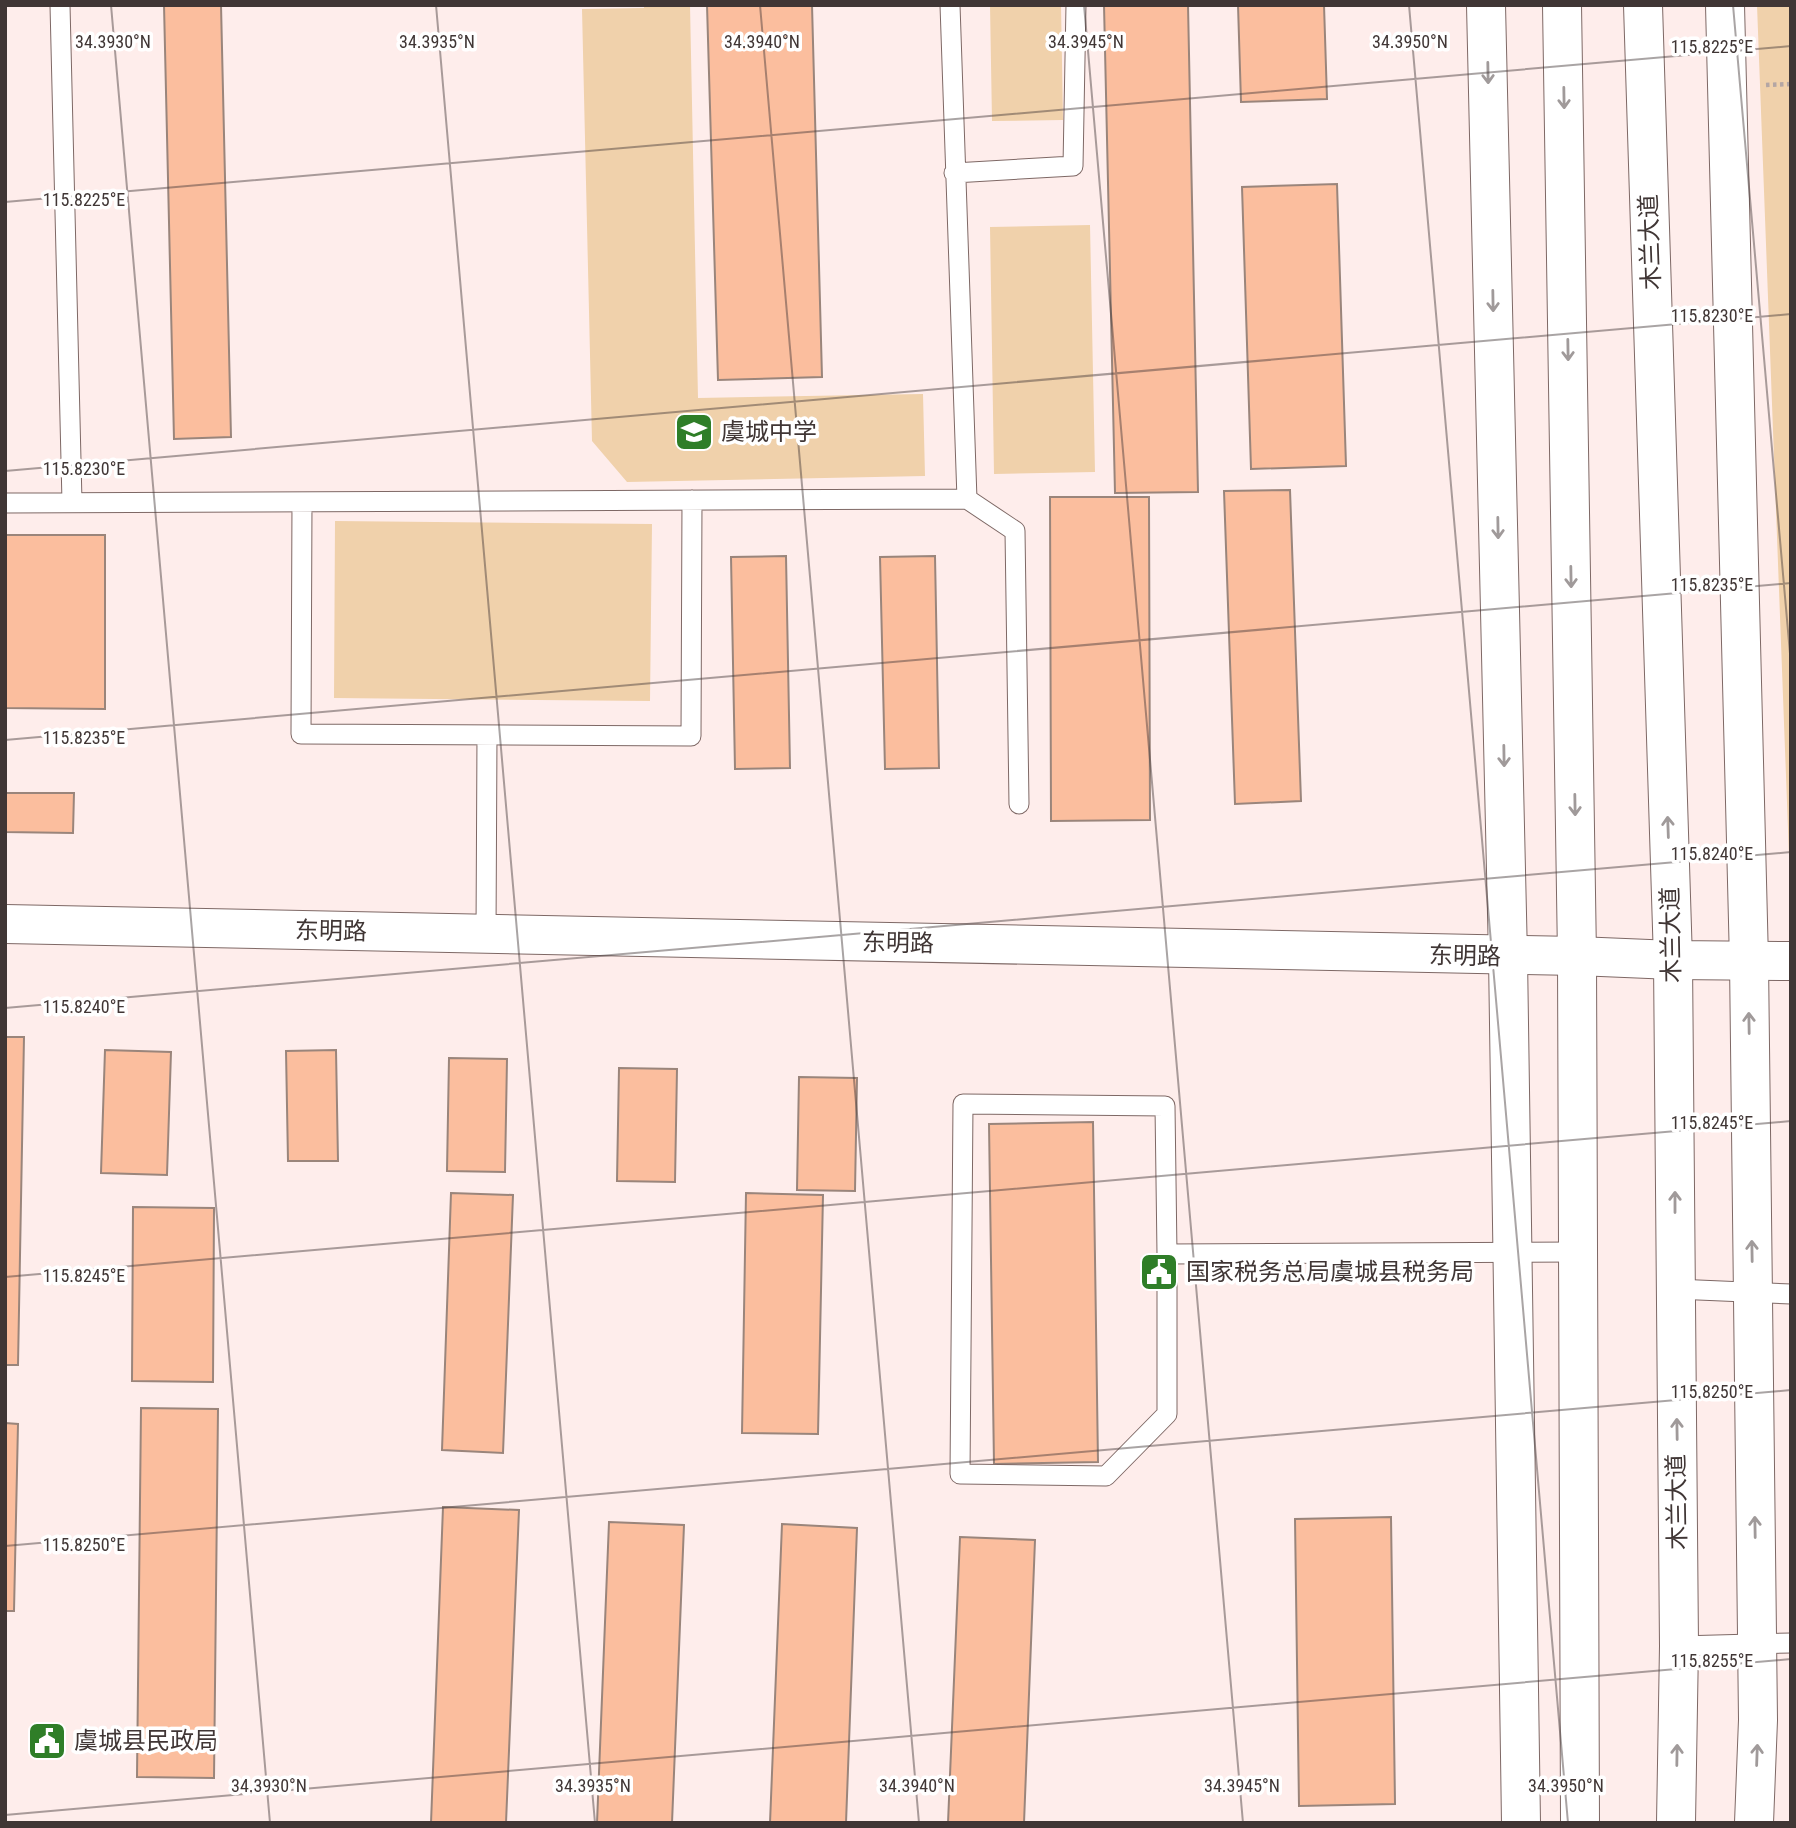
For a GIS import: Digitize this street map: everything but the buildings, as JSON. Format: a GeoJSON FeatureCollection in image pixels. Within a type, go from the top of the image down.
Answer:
{"type":"FeatureCollection","features":[{"type":"Feature","properties":{"kind":"main road"},"geometry":{"type":"LineString","coordinates":[[1486,5],[1508,957],[1521,1823]]}},
{"type":"Feature","properties":{"kind":"main road"},"geometry":{"type":"LineString","coordinates":[[1562,5],[1577,956],[1580,1823]]}},
{"type":"Feature","properties":{"kind":"main road","name":"木兰大道"},"geometry":{"type":"LineString","coordinates":[[1643,5],[1673,960],[1679,1646],[1676,1823]]}},
{"type":"Feature","properties":{"kind":"main road"},"geometry":{"type":"LineString","coordinates":[[1725,5],[1749,961],[1752,1294],[1774,1643],[1758,1720],[1755,1823]]}},
{"type":"Feature","properties":{"kind":"main road","name":"东明路"},"geometry":{"type":"LineString","coordinates":[[5,924],[1791,961]]}},
{"type":"Feature","properties":{"kind":"lane"},"geometry":{"type":"LineString","coordinates":[[60,5],[72,502]]}},
{"type":"Feature","properties":{"kind":"lane"},"geometry":{"type":"LineString","coordinates":[[950,5],[967,499]]}},
{"type":"Feature","properties":{"kind":"lane"},"geometry":{"type":"LineString","coordinates":[[954,173],[1073,166],[1076,5]]}},
{"type":"Feature","properties":{"kind":"lane"},"geometry":{"type":"LineString","coordinates":[[5,503],[967,499],[1015,531],[1019,804]]}},
{"type":"Feature","properties":{"kind":"lane"},"geometry":{"type":"LineString","coordinates":[[302,502],[301,734],[691,736],[692,500]]}},
{"type":"Feature","properties":{"kind":"lane"},"geometry":{"type":"LineString","coordinates":[[486,735],[486,935]]}},
{"type":"Feature","properties":{"kind":"lane"},"geometry":{"type":"LineString","coordinates":[[963,1104],[1165,1106],[1167,1254],[1167,1414],[1106,1476],[960,1474],[963,1104]]}},
{"type":"Feature","properties":{"kind":"lane"},"geometry":{"type":"LineString","coordinates":[[1167,1254],[1578,1252]]}},
{"type":"Feature","properties":{"kind":"lane"},"geometry":{"type":"LineString","coordinates":[[1675,1289],[1791,1294]]}},
{"type":"Feature","properties":{"kind":"lane"},"geometry":{"type":"LineString","coordinates":[[1679,1646],[1774,1643]]}},
{"type":"Feature","properties":{"kind":"shaded area"},"geometry":{"type":"Polygon","coordinates":[[[644,5],[690,5],[698,398],[923,394],[925,476],[627,482],[592,441],[582,9],[644,8],[644,5]]]}},
{"type":"Feature","properties":{"kind":"shaded area"},"geometry":{"type":"Polygon","coordinates":[[[990,5],[1061,5],[1063,120],[992,121],[990,5]]]}},
{"type":"Feature","properties":{"kind":"shaded area"},"geometry":{"type":"Polygon","coordinates":[[[1757,5],[1791,5],[1791,909],[1757,5]]]}},
{"type":"Feature","properties":{"kind":"shaded area"},"geometry":{"type":"Polygon","coordinates":[[[1090,225],[1095,472],[994,474],[990,227],[1090,225]]]}},
{"type":"Feature","properties":{"kind":"shaded area"},"geometry":{"type":"Polygon","coordinates":[[[335,521],[652,524],[650,701],[334,698],[335,521]]]}},
{"type":"Feature","properties":{"kind":"place","name":"虞城中学"},"geometry":{"type":"Point","coordinates":[694,432]}},
{"type":"Feature","properties":{"kind":"place","name":"国家税务总局虞城县税务局"},"geometry":{"type":"Point","coordinates":[1159,1272]}},
{"type":"Feature","properties":{"kind":"place","name":"虞城县民政局"},"geometry":{"type":"Point","coordinates":[47,1741]}}]}
